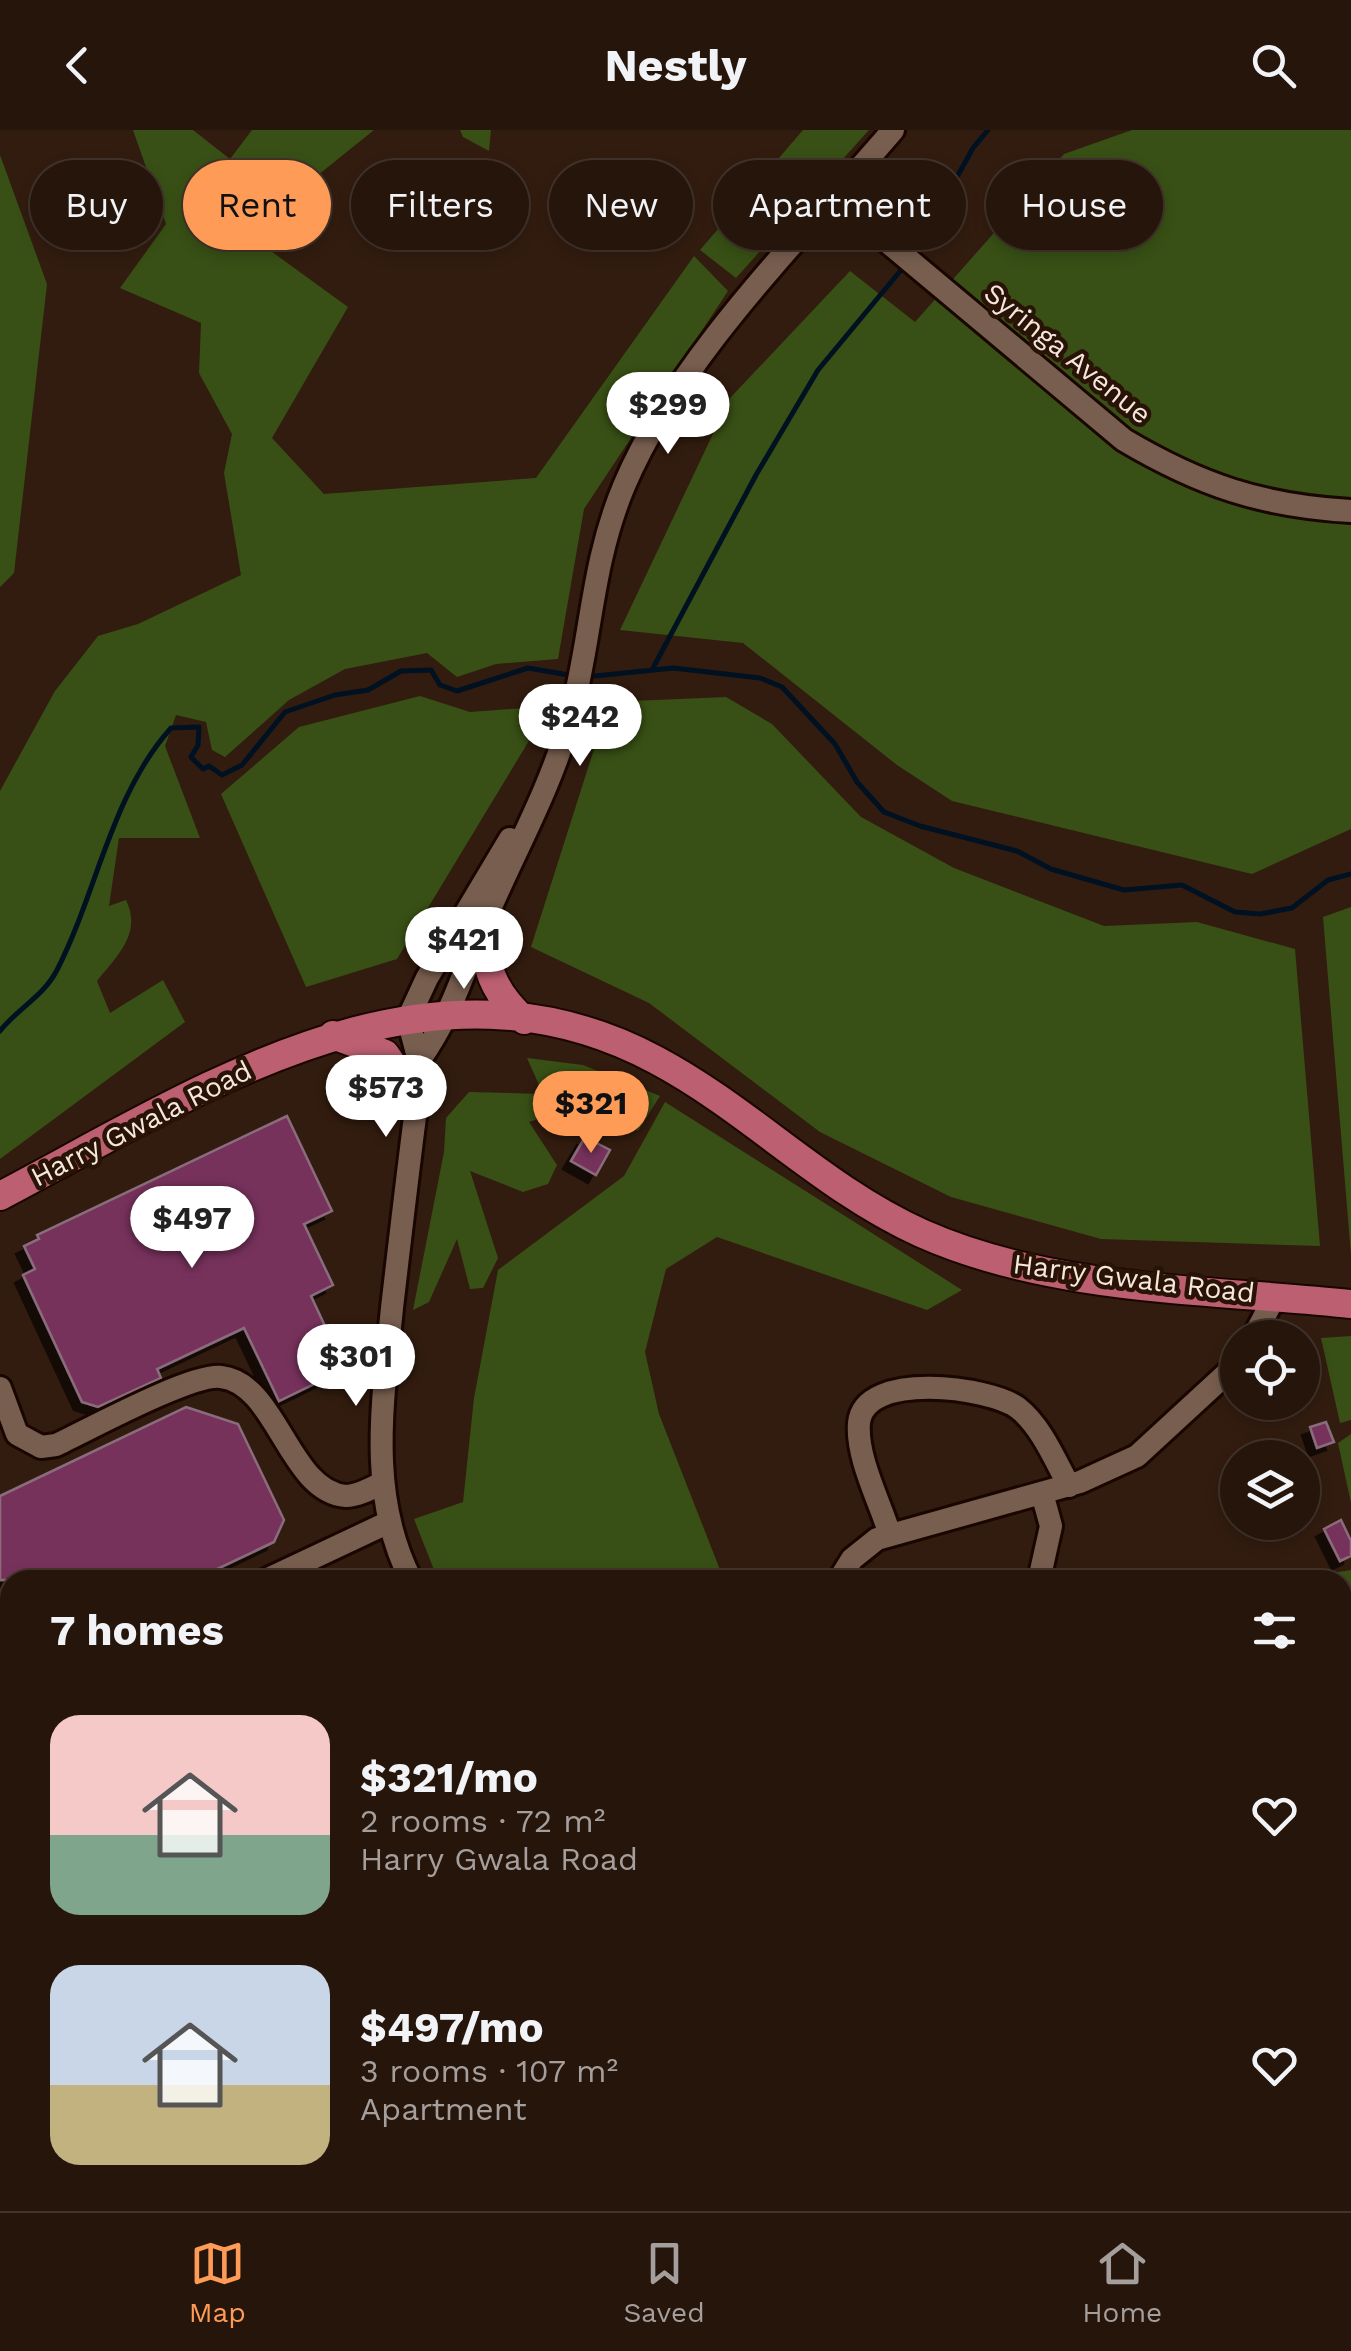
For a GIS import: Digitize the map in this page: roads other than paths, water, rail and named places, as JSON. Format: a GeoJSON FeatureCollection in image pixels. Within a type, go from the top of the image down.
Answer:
{"type":"FeatureCollection","features":[{"type":"Feature","properties":{"kind":"main road"},"geometry":{"type":"LineString","coordinates":[[482,926],[489,977],[505,1004],[524,1020]]}},
{"type":"Feature","properties":{"kind":"main road","name":"Harry Gwala Road"},"geometry":{"type":"LineString","coordinates":[[0,1196],[251,1064],[333,1035],[408,1020],[524,1020],[578,1031],[656,1060],[867,1206],[970,1252],[1052,1272],[1351,1304]]}},
{"type":"Feature","properties":{"kind":"main road"},"geometry":{"type":"LineString","coordinates":[[333,1035],[385,1054],[417,1101]]}},
{"type":"Feature","properties":{"kind":"street"},"geometry":{"type":"LineString","coordinates":[[867,160],[893,130]]}},
{"type":"Feature","properties":{"kind":"street"},"geometry":{"type":"LineString","coordinates":[[419,1061],[448,1018],[482,926],[557,756],[578,676],[603,541],[650,433],[708,347],[791,250]]}},
{"type":"Feature","properties":{"kind":"street","name":"Syringa Avenue"},"geometry":{"type":"LineString","coordinates":[[896,250],[1080,406],[1170,467],[1236,495],[1351,512]]}},
{"type":"Feature","properties":{"kind":"street"},"geometry":{"type":"LineString","coordinates":[[408,1570],[389,1522],[382,1483],[383,1398],[417,1101],[419,1061],[408,1020],[486,875],[528,818]]}},
{"type":"Feature","properties":{"kind":"street"},"geometry":{"type":"LineString","coordinates":[[1262,1320],[1275,1296]]}},
{"type":"Feature","properties":{"kind":"street"},"geometry":{"type":"LineString","coordinates":[[0,1388],[17,1434],[41,1447],[56,1445],[205,1377],[237,1380],[259,1401],[316,1480],[348,1496],[382,1483]]}},
{"type":"Feature","properties":{"kind":"street"},"geometry":{"type":"LineString","coordinates":[[847,1570],[864,1548],[890,1535],[1068,1486],[1137,1456],[1220,1381]]}},
{"type":"Feature","properties":{"kind":"street"},"geometry":{"type":"LineString","coordinates":[[890,1535],[859,1424],[866,1404],[882,1394],[918,1386],[1003,1399],[1021,1410],[1041,1435],[1068,1486]]}},
{"type":"Feature","properties":{"kind":"street"},"geometry":{"type":"LineString","coordinates":[[1041,1570],[1051,1526],[1042,1493]]}},
{"type":"Feature","properties":{"kind":"street"},"geometry":{"type":"LineString","coordinates":[[287,1570],[389,1522]]}},
{"type":"Feature","properties":{"kind":"waterway"},"geometry":{"type":"LineString","coordinates":[[913,256],[973,148],[988,130]]}},
{"type":"Feature","properties":{"kind":"waterway"},"geometry":{"type":"LineString","coordinates":[[653,668],[756,475],[818,370],[906,264]]}},
{"type":"Feature","properties":{"kind":"waterway"},"geometry":{"type":"LineString","coordinates":[[0,1031],[45,988],[57,970],[119,813],[151,754],[171,728],[199,727],[198,745],[191,757],[203,769],[209,766],[222,775],[242,765],[285,712],[335,695],[368,690],[401,671],[431,670],[440,685],[457,691],[528,668],[575,676]]}},
{"type":"Feature","properties":{"kind":"waterway"},"geometry":{"type":"LineString","coordinates":[[585,677],[673,668],[760,678],[782,687],[835,744],[857,782],[884,812],[920,826],[1017,851],[1051,869],[1124,890],[1182,885],[1235,912],[1260,914],[1292,908],[1328,880],[1351,874]]}}]}
